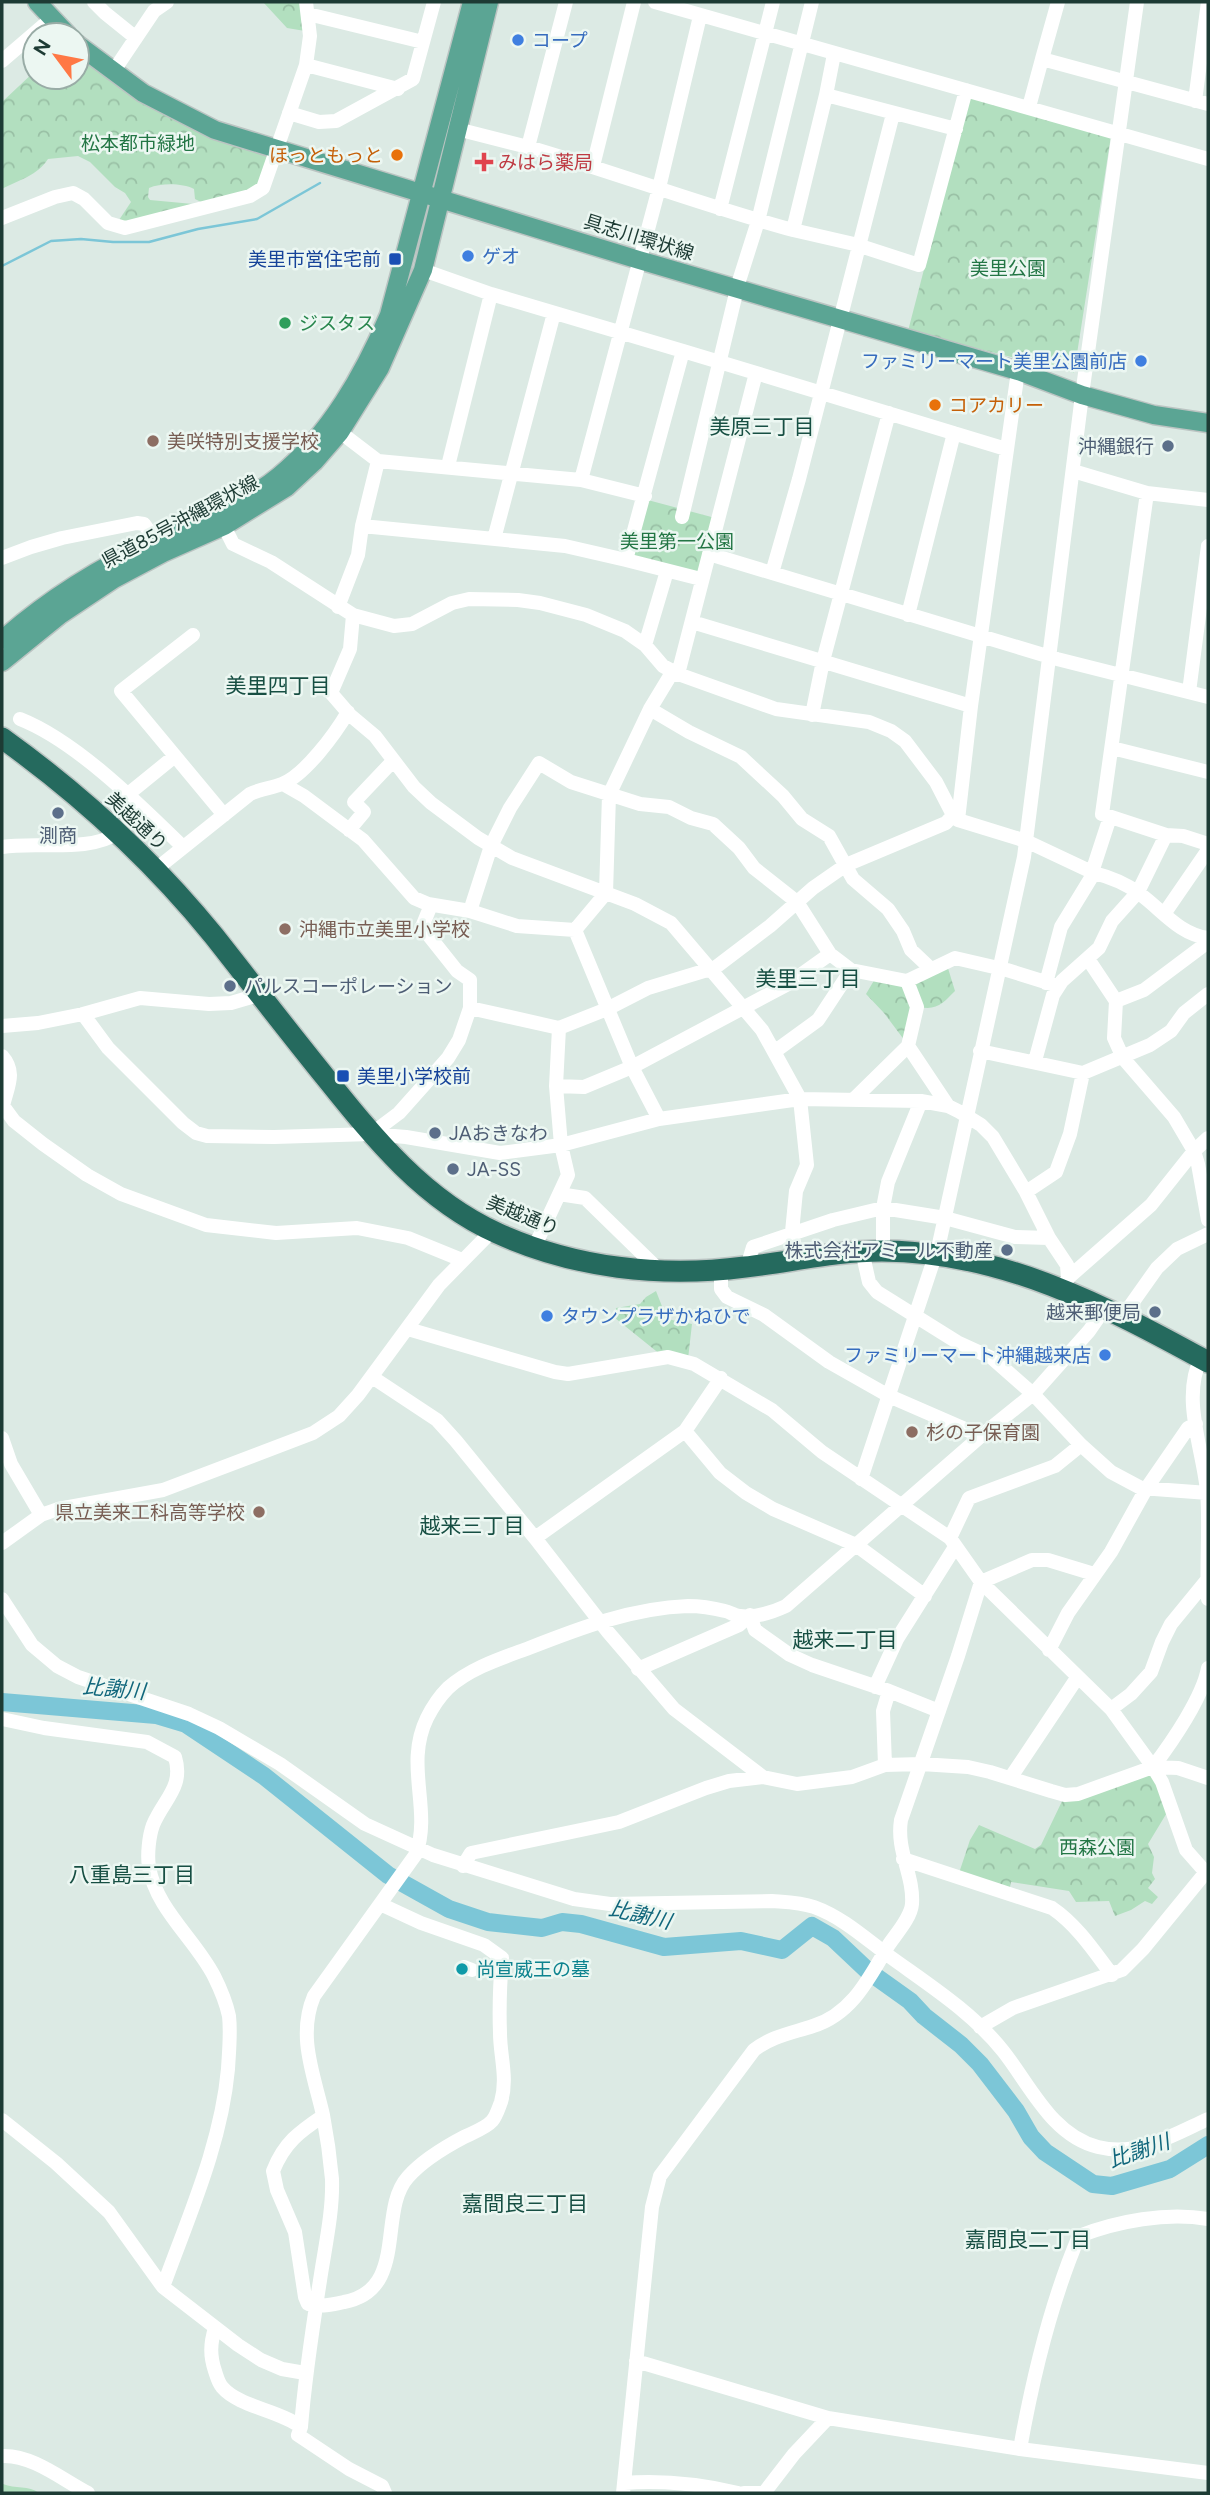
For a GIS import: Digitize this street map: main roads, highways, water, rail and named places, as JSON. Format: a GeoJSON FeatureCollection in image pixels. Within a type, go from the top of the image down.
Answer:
{"type":"FeatureCollection","features":[{"type":"Feature","properties":{"kind":"highway","name":"美越通り"},"geometry":{"type":"LineString","coordinates":[[2,738],[86,805],[155,870],[212,934],[258,995],[393,1159],[449,1205],[492,1231],[534,1248],[582,1261],[661,1272],[721,1270],[873,1251],[936,1254],[1065,1283],[1205,1360]]}},
{"type":"Feature","properties":{"kind":"main road"},"geometry":{"type":"LineString","coordinates":[[37,2],[55,21]]}},
{"type":"Feature","properties":{"kind":"main road","name":"県道85号沖縄環状線"},"geometry":{"type":"LineString","coordinates":[[2,640],[51,601],[109,565],[245,499],[279,476],[305,452],[329,424],[369,362],[389,315],[471,2]]}},
{"type":"Feature","properties":{"kind":"main road","name":"県道85号沖縄環状線"},"geometry":{"type":"LineString","coordinates":[[2,662],[60,615],[114,579],[163,553],[224,526],[287,487],[340,432],[380,368],[423,270],[489,2]]}},
{"type":"Feature","properties":{"kind":"main road","name":"具志川環状線"},"geometry":{"type":"LineString","coordinates":[[91,55],[143,93],[215,130],[639,260],[1018,371],[1082,395],[1154,415],[1208,423]]}},
{"type":"Feature","properties":{"kind":"waterway"},"geometry":{"type":"LineString","coordinates":[[2,266],[51,241],[81,239],[149,242],[198,229],[257,219],[320,183]]}},
{"type":"Feature","properties":{"kind":"waterway","name":"比謝川"},"geometry":{"type":"LineString","coordinates":[[2,1702],[156,1715],[186,1724],[264,1776],[388,1875],[449,1909],[488,1922],[542,1928],[562,1922],[581,1924],[664,1947],[741,1941],[782,1950],[812,1926],[833,1938],[868,1971],[910,2001],[924,2016],[961,2045],[980,2064],[1016,2111],[1031,2137],[1045,2152],[1093,2184],[1112,2186],[1170,2169],[1208,2145]]}},
{"type":"Feature","properties":{"kind":"place","name":"コープ"},"geometry":{"type":"Point","coordinates":[518,40]}},
{"type":"Feature","properties":{"kind":"place","name":"ほっともっと"},"geometry":{"type":"Point","coordinates":[397,155]}},
{"type":"Feature","properties":{"kind":"place","name":"みはら薬局"},"geometry":{"type":"Point","coordinates":[484,162]}},
{"type":"Feature","properties":{"kind":"place","name":"ゲオ"},"geometry":{"type":"Point","coordinates":[468,256]}},
{"type":"Feature","properties":{"kind":"place","name":"美里市営住宅前"},"geometry":{"type":"Point","coordinates":[395,259]}},
{"type":"Feature","properties":{"kind":"place","name":"ジスタス"},"geometry":{"type":"Point","coordinates":[285,323]}},
{"type":"Feature","properties":{"kind":"place","name":"ファミリーマート美里公園前店"},"geometry":{"type":"Point","coordinates":[1141,361]}},
{"type":"Feature","properties":{"kind":"place","name":"コアカリー"},"geometry":{"type":"Point","coordinates":[935,405]}},
{"type":"Feature","properties":{"kind":"place","name":"美咲特別支援学校"},"geometry":{"type":"Point","coordinates":[153,441]}},
{"type":"Feature","properties":{"kind":"place","name":"沖縄銀行"},"geometry":{"type":"Point","coordinates":[1168,446]}},
{"type":"Feature","properties":{"kind":"place","name":"測商"},"geometry":{"type":"Point","coordinates":[58,813]}},
{"type":"Feature","properties":{"kind":"place","name":"沖縄市立美里小学校"},"geometry":{"type":"Point","coordinates":[285,929]}},
{"type":"Feature","properties":{"kind":"place","name":"パルスコーポレーション"},"geometry":{"type":"Point","coordinates":[230,986]}},
{"type":"Feature","properties":{"kind":"place","name":"美里小学校前"},"geometry":{"type":"Point","coordinates":[343,1076]}},
{"type":"Feature","properties":{"kind":"place","name":"JAおきなわ"},"geometry":{"type":"Point","coordinates":[435,1133]}},
{"type":"Feature","properties":{"kind":"place","name":"JA-SS"},"geometry":{"type":"Point","coordinates":[453,1169]}},
{"type":"Feature","properties":{"kind":"place","name":"株式会社アミール不動産"},"geometry":{"type":"Point","coordinates":[1007,1250]}},
{"type":"Feature","properties":{"kind":"place","name":"越来郵便局"},"geometry":{"type":"Point","coordinates":[1155,1312]}},
{"type":"Feature","properties":{"kind":"place","name":"タウンプラザかねひで"},"geometry":{"type":"Point","coordinates":[547,1316]}},
{"type":"Feature","properties":{"kind":"place","name":"ファミリーマート沖縄越来店"},"geometry":{"type":"Point","coordinates":[1105,1355]}},
{"type":"Feature","properties":{"kind":"place","name":"杉の子保育園"},"geometry":{"type":"Point","coordinates":[912,1432]}},
{"type":"Feature","properties":{"kind":"place","name":"県立美来工科高等学校"},"geometry":{"type":"Point","coordinates":[259,1512]}},
{"type":"Feature","properties":{"kind":"place","name":"尚宣威王の墓"},"geometry":{"type":"Point","coordinates":[462,1969]}},
{"type":"Feature","properties":{"kind":"district","name":"美原三丁目"},"geometry":{"type":"Point","coordinates":[762,427]}},
{"type":"Feature","properties":{"kind":"district","name":"美里四丁目"},"geometry":{"type":"Point","coordinates":[278,686]}},
{"type":"Feature","properties":{"kind":"district","name":"美里三丁目"},"geometry":{"type":"Point","coordinates":[808,979]}},
{"type":"Feature","properties":{"kind":"district","name":"越来三丁目"},"geometry":{"type":"Point","coordinates":[472,1526]}},
{"type":"Feature","properties":{"kind":"district","name":"越来二丁目"},"geometry":{"type":"Point","coordinates":[845,1640]}},
{"type":"Feature","properties":{"kind":"district","name":"八重島三丁目"},"geometry":{"type":"Point","coordinates":[132,1875]}},
{"type":"Feature","properties":{"kind":"district","name":"嘉間良三丁目"},"geometry":{"type":"Point","coordinates":[525,2204]}},
{"type":"Feature","properties":{"kind":"district","name":"嘉間良二丁目"},"geometry":{"type":"Point","coordinates":[1028,2240]}},
{"type":"Feature","properties":{"kind":"park label","name":"松本都市緑地"},"geometry":{"type":"Point","coordinates":[138,143]}},
{"type":"Feature","properties":{"kind":"park label","name":"美里公園"},"geometry":{"type":"Point","coordinates":[1008,268]}},
{"type":"Feature","properties":{"kind":"park label","name":"美里第一公園"},"geometry":{"type":"Point","coordinates":[677,541]}},
{"type":"Feature","properties":{"kind":"park label","name":"西森公園"},"geometry":{"type":"Point","coordinates":[1097,1847]}}]}
